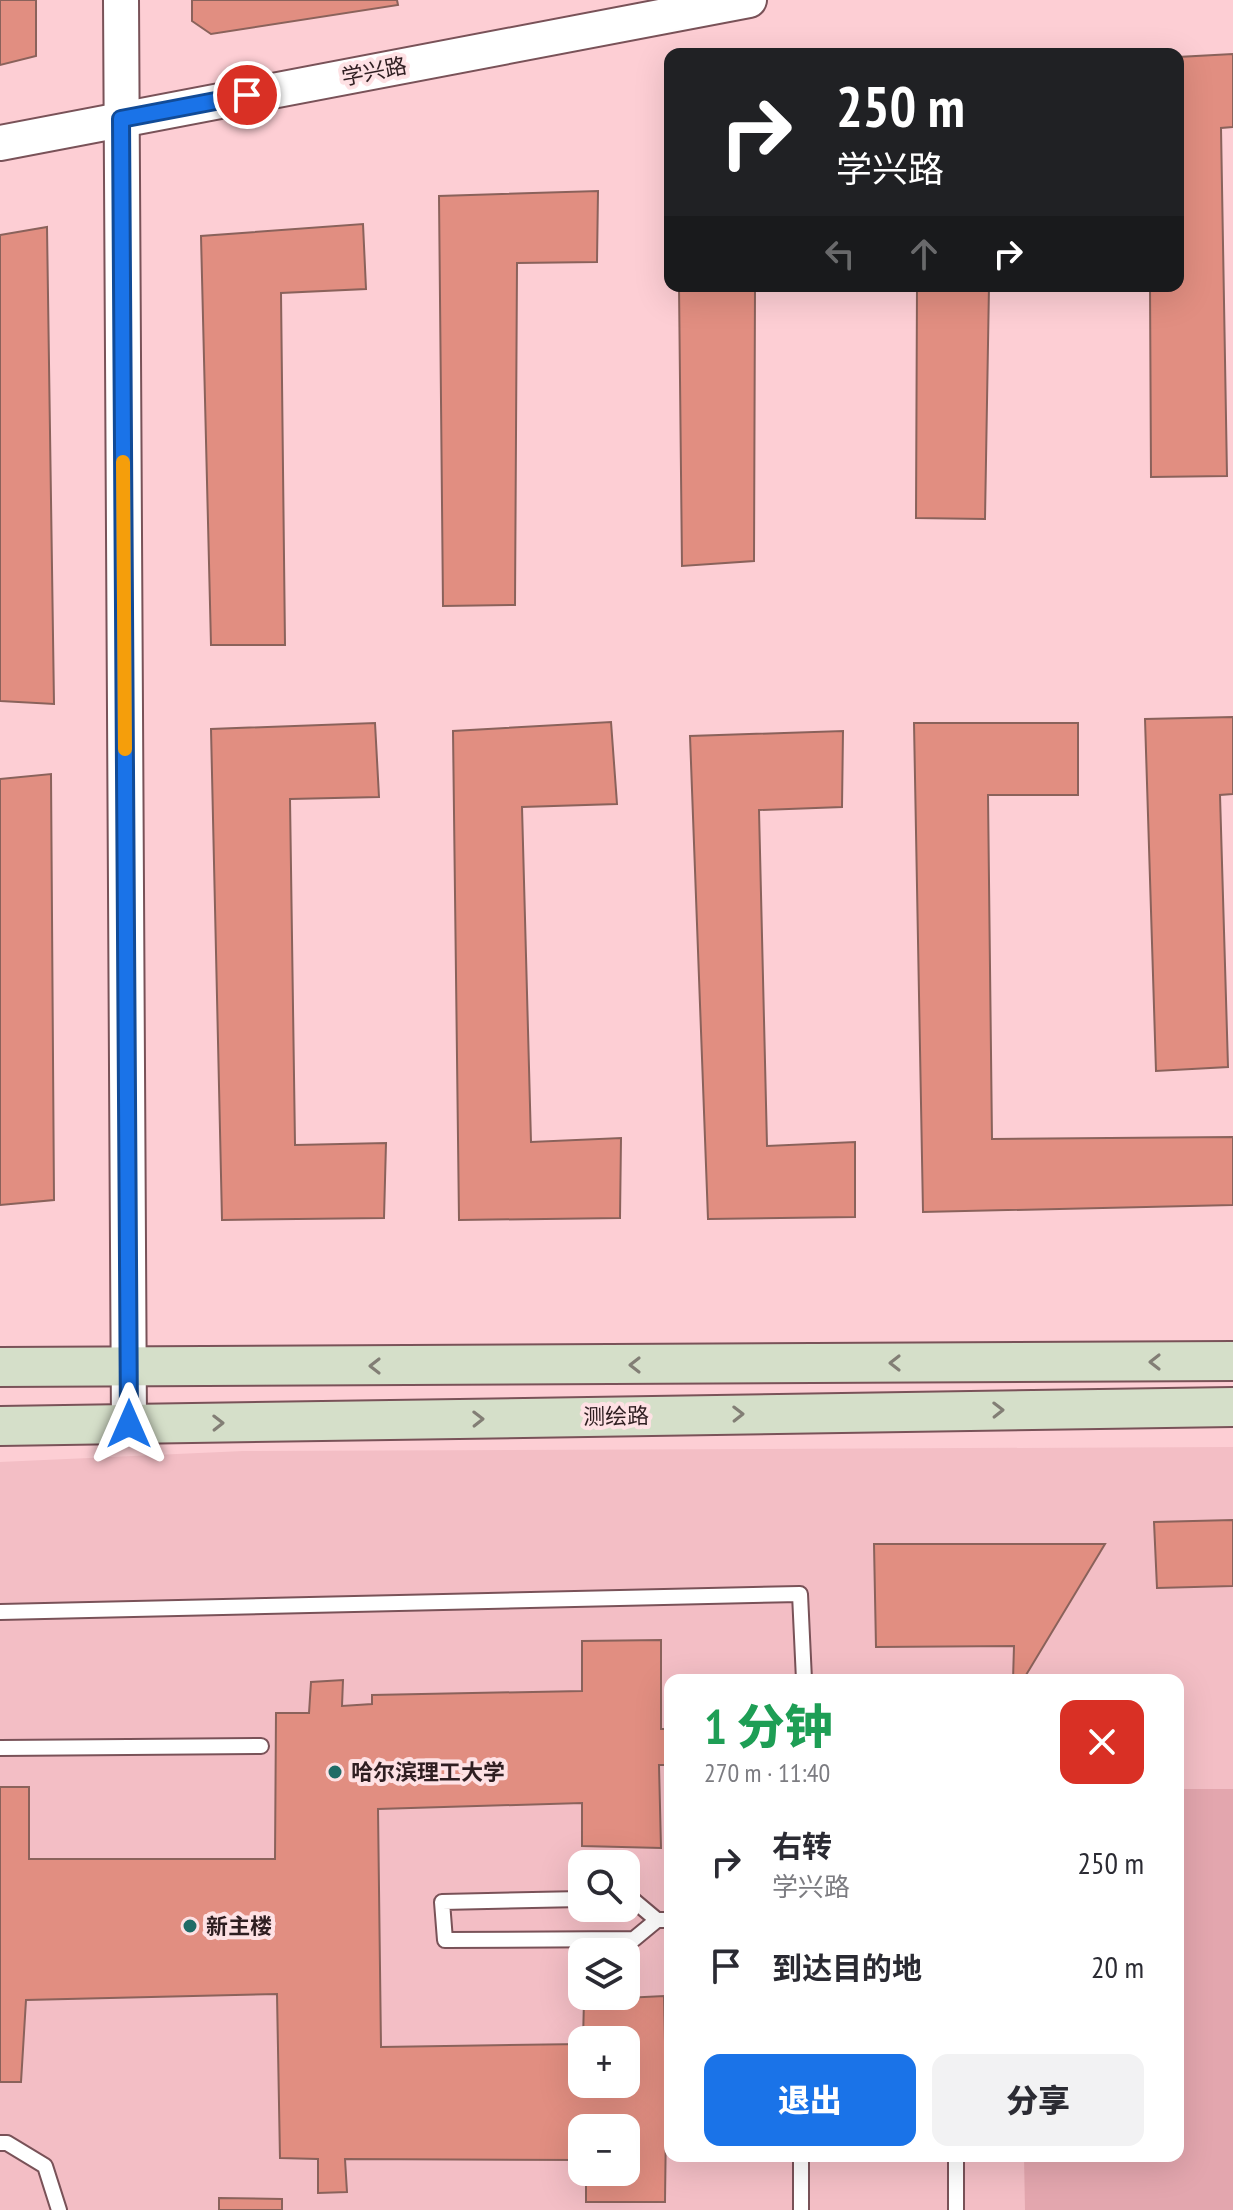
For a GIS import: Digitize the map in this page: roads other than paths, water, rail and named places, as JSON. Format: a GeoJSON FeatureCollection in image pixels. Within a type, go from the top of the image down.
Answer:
{"type":"FeatureCollection","features":[{"type":"Feature","properties":{"kind":"main road"},"geometry":{"type":"LineString","coordinates":[[0,1367],[1233,1361]]}},
{"type":"Feature","properties":{"kind":"main road","name":"测绘路"},"geometry":{"type":"LineString","coordinates":[[0,1426],[1233,1407]]}},
{"type":"Feature","properties":{"kind":"street"},"geometry":{"type":"LineString","coordinates":[[121,0],[129,1424]]}},
{"type":"Feature","properties":{"kind":"street","name":"学兴路"},"geometry":{"type":"LineString","coordinates":[[0,143],[749,0]]}},
{"type":"Feature","properties":{"kind":"lane"},"geometry":{"type":"LineString","coordinates":[[0,1612],[800,1594],[804,1674]]}},
{"type":"Feature","properties":{"kind":"lane"},"geometry":{"type":"LineString","coordinates":[[0,1748],[261,1746]]}},
{"type":"Feature","properties":{"kind":"lane"},"geometry":{"type":"LineString","coordinates":[[568,1899],[442,1902],[445,1940],[634,1939],[664,1920],[640,1904]]}},
{"type":"Feature","properties":{"kind":"lane"},"geometry":{"type":"LineString","coordinates":[[0,2143],[7,2143],[45,2166],[59,2210]]}},
{"type":"Feature","properties":{"kind":"lane"},"geometry":{"type":"LineString","coordinates":[[801,2162],[801,2210]]}},
{"type":"Feature","properties":{"kind":"lane"},"geometry":{"type":"LineString","coordinates":[[956,2162],[956,2210]]}},
{"type":"Feature","properties":{"kind":"place","name":"哈尔滨理工大学"},"geometry":{"type":"Point","coordinates":[335,1772]}},
{"type":"Feature","properties":{"kind":"place","name":"新主楼"},"geometry":{"type":"Point","coordinates":[190,1926]}}]}
